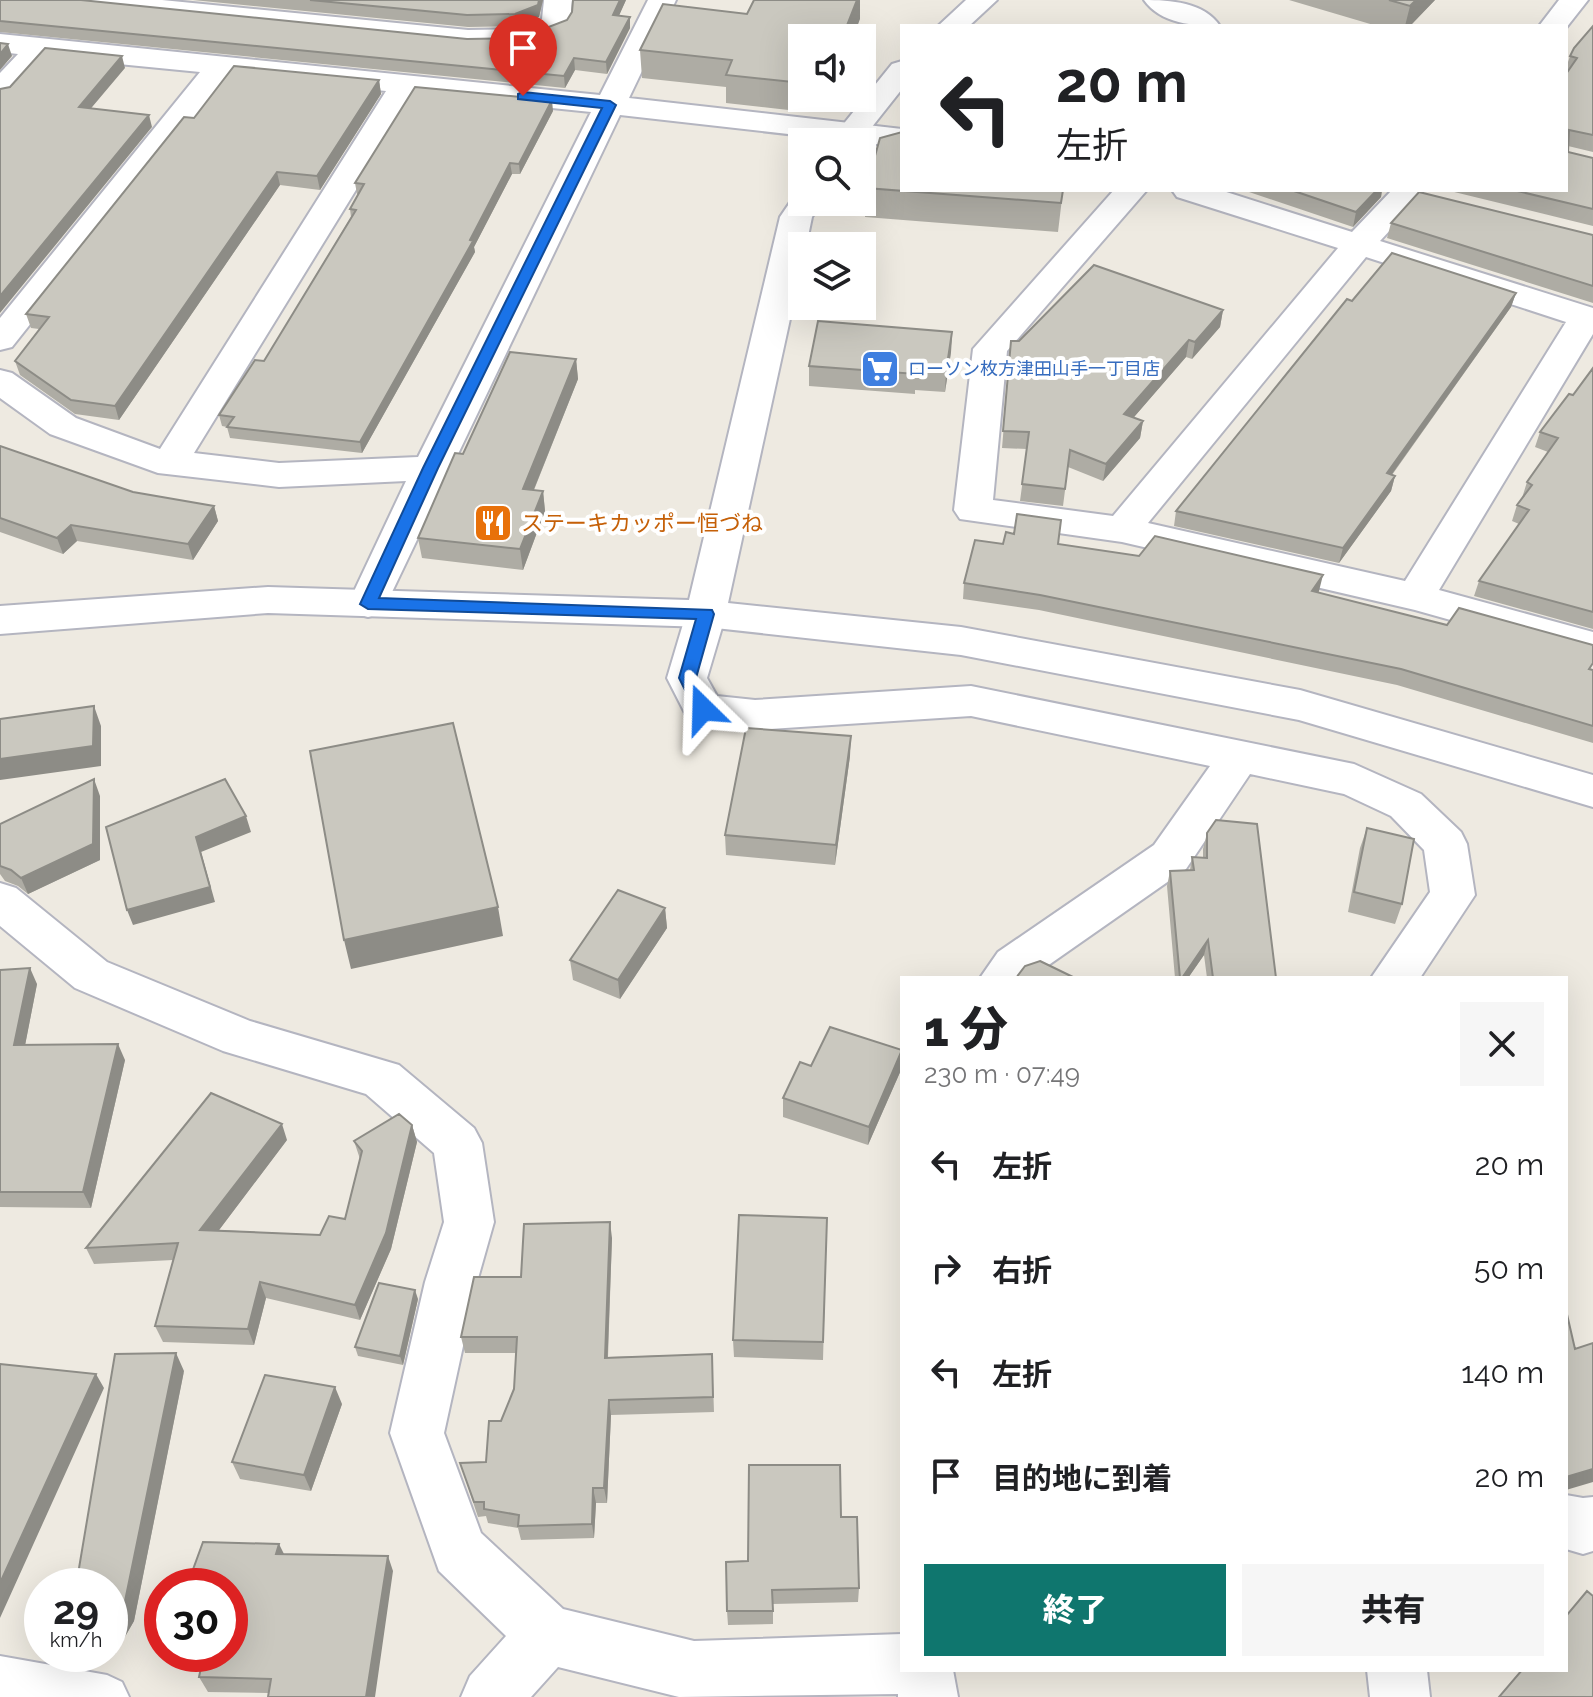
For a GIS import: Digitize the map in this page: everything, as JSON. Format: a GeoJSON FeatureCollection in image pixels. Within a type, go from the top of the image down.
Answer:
{"type":"FeatureCollection","features":[{"type":"Feature","properties":{"kind":"street"},"geometry":{"type":"LineString","coordinates":[[77,0],[224,7],[374,30],[468,39],[521,38],[556,24],[558,0]]}},
{"type":"Feature","properties":{"kind":"street"},"geometry":{"type":"LineString","coordinates":[[374,30],[394,0]]}},
{"type":"Feature","properties":{"kind":"street"},"geometry":{"type":"LineString","coordinates":[[368,604],[431,468],[662,0]]}},
{"type":"Feature","properties":{"kind":"street"},"geometry":{"type":"LineString","coordinates":[[954,24],[983,0]]}},
{"type":"Feature","properties":{"kind":"street"},"geometry":{"type":"LineString","coordinates":[[1158,0],[1202,24]]}},
{"type":"Feature","properties":{"kind":"street"},"geometry":{"type":"LineString","coordinates":[[1555,24],[1574,0]]}},
{"type":"Feature","properties":{"kind":"street"},"geometry":{"type":"LineString","coordinates":[[0,43],[610,105],[788,128]]}},
{"type":"Feature","properties":{"kind":"street"},"geometry":{"type":"LineString","coordinates":[[0,91],[40,47]]}},
{"type":"Feature","properties":{"kind":"street"},"geometry":{"type":"LineString","coordinates":[[0,340],[221,65]]}},
{"type":"Feature","properties":{"kind":"street"},"geometry":{"type":"LineString","coordinates":[[855,128],[900,72]]}},
{"type":"Feature","properties":{"kind":"street"},"geometry":{"type":"LineString","coordinates":[[170,462],[406,84]]}},
{"type":"Feature","properties":{"kind":"street"},"geometry":{"type":"LineString","coordinates":[[876,137],[900,138]]}},
{"type":"Feature","properties":{"kind":"street"},"geometry":{"type":"LineString","coordinates":[[1129,192],[990,349],[973,510],[1122,530],[1415,597],[1593,646]]}},
{"type":"Feature","properties":{"kind":"street"},"geometry":{"type":"LineString","coordinates":[[1194,192],[1590,312],[1415,597]]}},
{"type":"Feature","properties":{"kind":"street"},"geometry":{"type":"LineString","coordinates":[[1122,530],[1360,243],[1411,195]]}},
{"type":"Feature","properties":{"kind":"street"},"geometry":{"type":"LineString","coordinates":[[797,216],[706,614],[687,678],[703,709],[755,715],[971,701],[1354,780],[1406,805],[1445,844],[1453,895],[1395,976]]}},
{"type":"Feature","properties":{"kind":"street"},"geometry":{"type":"LineString","coordinates":[[0,381],[63,426],[158,461],[279,475],[431,468]]}},
{"type":"Feature","properties":{"kind":"street"},"geometry":{"type":"LineString","coordinates":[[0,620],[268,600],[706,614],[961,641],[1300,705],[1593,791]]}},
{"type":"Feature","properties":{"kind":"street"},"geometry":{"type":"LineString","coordinates":[[1005,976],[1014,965],[1170,857],[1240,755]]}},
{"type":"Feature","properties":{"kind":"street"},"geometry":{"type":"LineString","coordinates":[[0,900],[91,975],[240,1037],[382,1079],[457,1143],[469,1222],[451,1282],[417,1433],[459,1551],[547,1635],[694,1671],[900,1664]]}},
{"type":"Feature","properties":{"kind":"street"},"geometry":{"type":"LineString","coordinates":[[1568,1522],[1583,1526],[1593,1524]]}},
{"type":"Feature","properties":{"kind":"street"},"geometry":{"type":"LineString","coordinates":[[491,1697],[547,1635]]}},
{"type":"Feature","properties":{"kind":"street"},"geometry":{"type":"LineString","coordinates":[[923,1672],[928,1697]]}},
{"type":"Feature","properties":{"kind":"street"},"geometry":{"type":"LineString","coordinates":[[1397,1672],[1400,1697]]}},
{"type":"Feature","properties":{"kind":"lane"},"geometry":{"type":"LineString","coordinates":[[0,1678],[107,1697]]}},
{"type":"Feature","properties":{"kind":"building"},"geometry":{"type":"Polygon","coordinates":[[[0,0],[81,0],[467,39],[520,38],[567,20],[572,12],[573,0],[620,0],[613,15],[630,17],[606,62],[574,58],[564,76],[0,21],[0,0]]]}},
{"type":"Feature","properties":{"kind":"building"},"geometry":{"type":"Polygon","coordinates":[[[310,0],[539,0],[538,5],[515,14],[467,15],[310,0]]]}},
{"type":"Feature","properties":{"kind":"building"},"geometry":{"type":"Polygon","coordinates":[[[754,0],[857,0],[848,24],[788,24],[788,82],[726,75],[732,60],[640,50],[663,4],[747,14],[754,0]]]}},
{"type":"Feature","properties":{"kind":"building"},"geometry":{"type":"Polygon","coordinates":[[[1389,0],[1416,0],[1410,6],[1389,0]]]}},
{"type":"Feature","properties":{"kind":"building"},"geometry":{"type":"Polygon","coordinates":[[[1593,26],[1593,135],[1569,130],[1568,152],[1568,71],[1577,58],[1570,56],[1593,26]]]}},
{"type":"Feature","properties":{"kind":"building"},"geometry":{"type":"Polygon","coordinates":[[[0,43],[8,44],[0,54],[0,43]]]}},
{"type":"Feature","properties":{"kind":"building"},"geometry":{"type":"Polygon","coordinates":[[[45,48],[122,56],[79,107],[149,115],[0,296],[0,89],[10,87],[45,48]]]}},
{"type":"Feature","properties":{"kind":"building"},"geometry":{"type":"Polygon","coordinates":[[[234,66],[379,80],[317,176],[277,172],[115,406],[71,400],[15,361],[49,317],[26,314],[184,117],[194,118],[234,66]]]}},
{"type":"Feature","properties":{"kind":"building"},"geometry":{"type":"Polygon","coordinates":[[[415,87],[552,100],[519,164],[510,163],[470,240],[473,241],[360,442],[227,427],[234,417],[219,415],[255,360],[264,361],[356,210],[350,209],[364,184],[355,183],[415,87]]]}},
{"type":"Feature","properties":{"kind":"building"},"geometry":{"type":"Polygon","coordinates":[[[900,133],[900,191],[876,189],[876,152],[880,138],[900,133]]]}},
{"type":"Feature","properties":{"kind":"building"},"geometry":{"type":"Polygon","coordinates":[[[1568,152],[1593,158],[1593,209],[1521,192],[1568,192],[1568,152]]]}},
{"type":"Feature","properties":{"kind":"building"},"geometry":{"type":"Polygon","coordinates":[[[918,192],[1063,192],[1061,203],[918,192]]]}},
{"type":"Feature","properties":{"kind":"building"},"geometry":{"type":"Polygon","coordinates":[[[1297,192],[1375,192],[1356,212],[1297,192]]]}},
{"type":"Feature","properties":{"kind":"building"},"geometry":{"type":"Polygon","coordinates":[[[1419,192],[1593,235],[1593,286],[1391,223],[1419,192]]]}},
{"type":"Feature","properties":{"kind":"building"},"geometry":{"type":"Polygon","coordinates":[[[1392,253],[1516,293],[1387,473],[1395,476],[1343,548],[1176,511],[1347,299],[1352,301],[1392,253]]]}},
{"type":"Feature","properties":{"kind":"building"},"geometry":{"type":"Polygon","coordinates":[[[1094,265],[1223,310],[1195,342],[1189,340],[1124,414],[1143,421],[1106,464],[1070,450],[1065,489],[1022,484],[1029,432],[1003,431],[1011,341],[1019,341],[1094,265]]]}},
{"type":"Feature","properties":{"kind":"building"},"geometry":{"type":"Polygon","coordinates":[[[818,321],[952,332],[946,372],[915,370],[916,374],[809,366],[818,321]]]}},
{"type":"Feature","properties":{"kind":"building"},"geometry":{"type":"Polygon","coordinates":[[[510,352],[576,359],[523,489],[543,491],[520,549],[418,538],[455,453],[463,454],[510,352]]]}},
{"type":"Feature","properties":{"kind":"building"},"geometry":{"type":"Polygon","coordinates":[[[1593,368],[1593,612],[1479,581],[1529,510],[1517,505],[1532,485],[1527,482],[1558,438],[1540,432],[1593,368]]]}},
{"type":"Feature","properties":{"kind":"building"},"geometry":{"type":"Polygon","coordinates":[[[0,446],[133,492],[214,506],[188,544],[71,525],[57,538],[0,518],[0,446]]]}},
{"type":"Feature","properties":{"kind":"building"},"geometry":{"type":"Polygon","coordinates":[[[1017,514],[1061,520],[1058,544],[1139,556],[1155,536],[1323,575],[1312,591],[1447,625],[1459,608],[1593,645],[1593,663],[1589,669],[1593,670],[1593,726],[1401,669],[1040,595],[964,583],[975,540],[1003,544],[1006,532],[1014,534],[1017,514]]]}},
{"type":"Feature","properties":{"kind":"building"},"geometry":{"type":"Polygon","coordinates":[[[94,706],[93,746],[0,759],[0,719],[94,706]]]}},
{"type":"Feature","properties":{"kind":"building"},"geometry":{"type":"Polygon","coordinates":[[[453,723],[498,907],[344,940],[310,751],[453,723]]]}},
{"type":"Feature","properties":{"kind":"building"},"geometry":{"type":"Polygon","coordinates":[[[746,728],[851,736],[836,845],[725,835],[746,728]]]}},
{"type":"Feature","properties":{"kind":"building"},"geometry":{"type":"Polygon","coordinates":[[[94,779],[93,844],[21,878],[0,866],[0,824],[94,779]]]}},
{"type":"Feature","properties":{"kind":"building"},"geometry":{"type":"Polygon","coordinates":[[[225,779],[246,816],[196,837],[210,887],[127,910],[106,827],[225,779]]]}},
{"type":"Feature","properties":{"kind":"building"},"geometry":{"type":"Polygon","coordinates":[[[1216,820],[1257,824],[1276,976],[1213,976],[1208,940],[1183,976],[1180,976],[1170,871],[1194,870],[1192,857],[1207,858],[1207,833],[1216,820]]]}},
{"type":"Feature","properties":{"kind":"building"},"geometry":{"type":"Polygon","coordinates":[[[1367,828],[1414,839],[1402,904],[1354,892],[1367,828]]]}},
{"type":"Feature","properties":{"kind":"building"},"geometry":{"type":"Polygon","coordinates":[[[618,890],[665,908],[618,980],[570,960],[618,890]]]}},
{"type":"Feature","properties":{"kind":"building"},"geometry":{"type":"Polygon","coordinates":[[[1040,961],[1071,976],[1018,976],[1025,966],[1040,961]]]}},
{"type":"Feature","properties":{"kind":"building"},"geometry":{"type":"Polygon","coordinates":[[[30,968],[14,1045],[118,1044],[83,1192],[0,1192],[0,970],[30,968]]]}},
{"type":"Feature","properties":{"kind":"building"},"geometry":{"type":"Polygon","coordinates":[[[830,1027],[900,1049],[869,1127],[783,1098],[800,1062],[811,1066],[830,1027]]]}},
{"type":"Feature","properties":{"kind":"building"},"geometry":{"type":"Polygon","coordinates":[[[211,1093],[282,1124],[200,1230],[320,1235],[329,1216],[345,1219],[362,1151],[354,1141],[399,1114],[412,1125],[386,1233],[355,1305],[260,1282],[248,1329],[155,1326],[178,1243],[86,1248],[211,1093]]]}},
{"type":"Feature","properties":{"kind":"building"},"geometry":{"type":"Polygon","coordinates":[[[739,1215],[827,1218],[823,1342],[733,1340],[739,1215]]]}},
{"type":"Feature","properties":{"kind":"building"},"geometry":{"type":"Polygon","coordinates":[[[610,1222],[605,1358],[712,1354],[713,1397],[609,1400],[604,1488],[593,1488],[592,1524],[518,1526],[519,1515],[484,1509],[484,1502],[474,1502],[460,1463],[486,1462],[489,1421],[501,1421],[514,1389],[517,1337],[461,1337],[474,1277],[521,1277],[524,1224],[610,1222]]]}},
{"type":"Feature","properties":{"kind":"building"},"geometry":{"type":"Polygon","coordinates":[[[379,1283],[415,1290],[400,1356],[355,1347],[379,1283]]]}},
{"type":"Feature","properties":{"kind":"building"},"geometry":{"type":"Polygon","coordinates":[[[1568,1319],[1575,1349],[1593,1343],[1593,1469],[1568,1476],[1568,1319]]]}},
{"type":"Feature","properties":{"kind":"building"},"geometry":{"type":"Polygon","coordinates":[[[176,1353],[128,1587],[128,1568],[79,1568],[115,1354],[176,1353]]]}},
{"type":"Feature","properties":{"kind":"building"},"geometry":{"type":"Polygon","coordinates":[[[0,1364],[96,1374],[0,1583],[0,1364]]]}},
{"type":"Feature","properties":{"kind":"building"},"geometry":{"type":"Polygon","coordinates":[[[265,1375],[335,1387],[304,1475],[232,1462],[265,1375]]]}},
{"type":"Feature","properties":{"kind":"building"},"geometry":{"type":"Polygon","coordinates":[[[749,1465],[840,1465],[841,1517],[857,1517],[859,1588],[772,1590],[773,1611],[727,1611],[726,1562],[748,1561],[749,1465]]]}},
{"type":"Feature","properties":{"kind":"building"},"geometry":{"type":"Polygon","coordinates":[[[203,1542],[279,1544],[276,1554],[388,1556],[366,1697],[268,1697],[271,1679],[199,1677],[200,1672],[248,1672],[248,1568],[194,1568],[203,1542]]]}},
{"type":"Feature","properties":{"kind":"building"},"geometry":{"type":"Polygon","coordinates":[[[1587,1591],[1593,1596],[1593,1697],[1499,1697],[1520,1672],[1568,1672],[1568,1614],[1587,1591]]]}},
{"type":"Feature","properties":{"kind":"place","name":"ローソン枚方津田山手一丁目店"},"geometry":{"type":"Point","coordinates":[880,369]}},
{"type":"Feature","properties":{"kind":"place","name":"ステーキカッポー恒づね"},"geometry":{"type":"Point","coordinates":[493,523]}},
{"type":"Feature","properties":{"kind":"route"},"geometry":{"type":"LineString","coordinates":[[523,96],[610,105],[431,468],[368,604],[706,614],[687,678],[703,709]]}}]}
